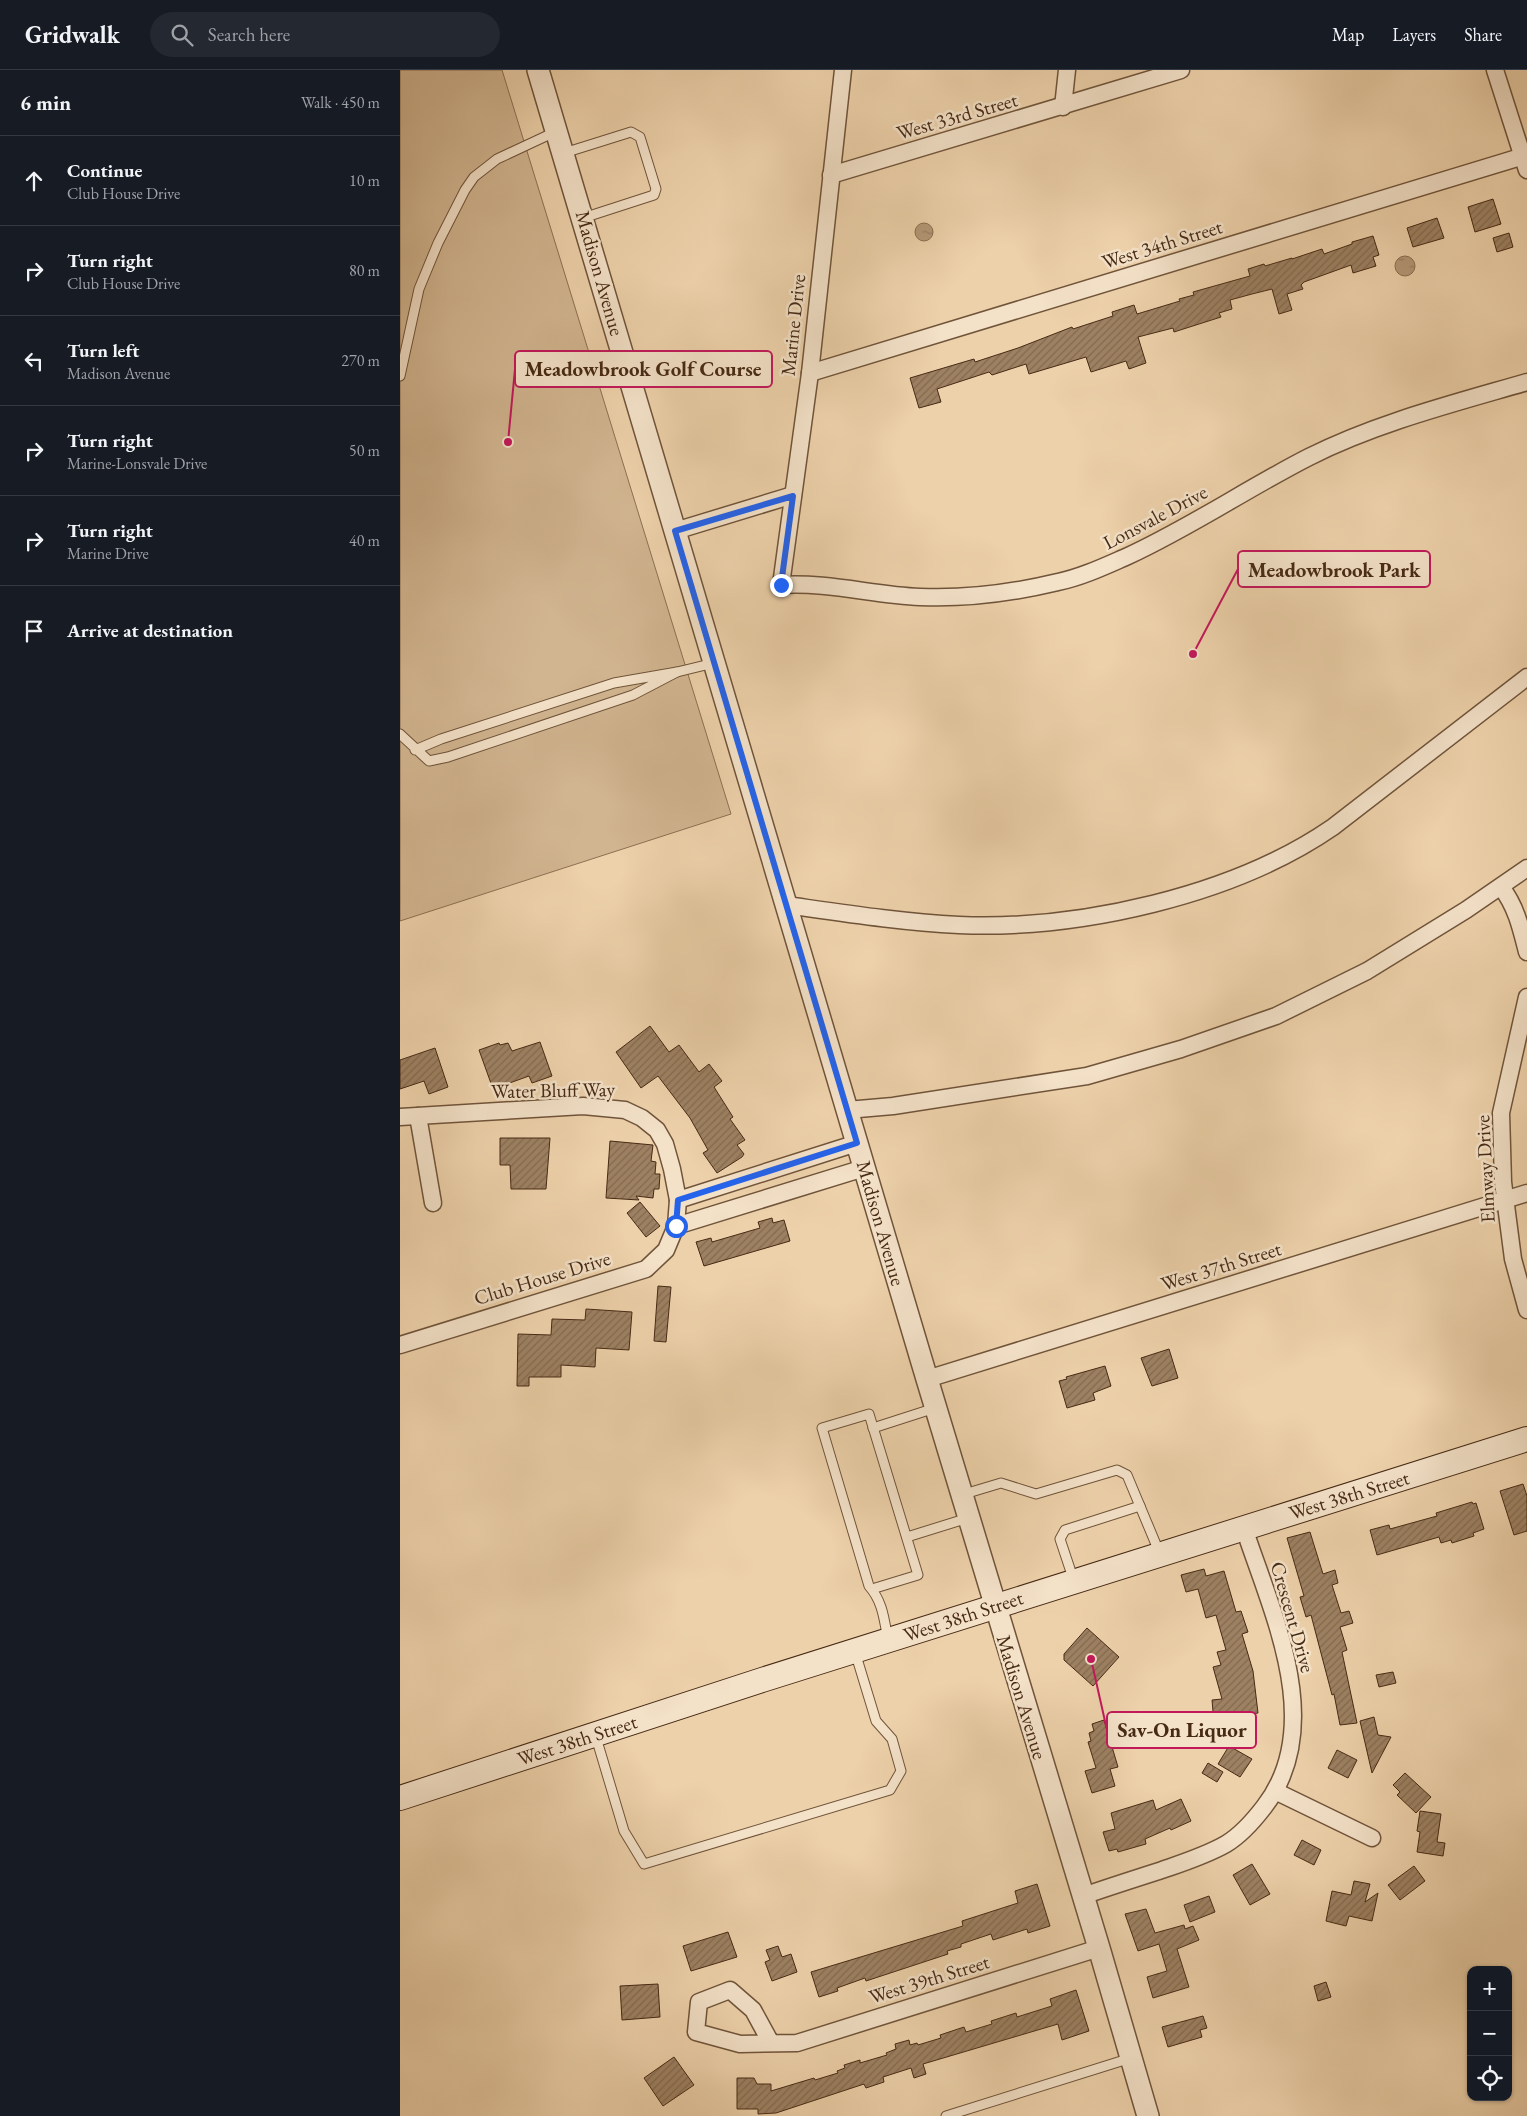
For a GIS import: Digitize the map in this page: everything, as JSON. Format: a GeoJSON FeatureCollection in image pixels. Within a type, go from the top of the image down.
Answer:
{"type":"FeatureCollection","features":[{"type":"Feature","properties":{"kind":"main road","name":"West 38th Street"},"geometry":{"type":"LineString","coordinates":[[400,1798],[888,1640],[1527,1439]]}},
{"type":"Feature","properties":{"kind":"street","name":"Madison Avenue"},"geometry":{"type":"LineString","coordinates":[[538,70],[564,152],[935,1408],[1148,2116]]}},
{"type":"Feature","properties":{"kind":"street","name":"Marine Drive"},"geometry":{"type":"LineString","coordinates":[[781,585],[810,373],[843,70]]}},
{"type":"Feature","properties":{"kind":"street"},"geometry":{"type":"LineString","coordinates":[[1063,107],[1067,70]]}},
{"type":"Feature","properties":{"kind":"street","name":"West 33rd Street"},"geometry":{"type":"LineString","coordinates":[[831,176],[1181,70]]}},
{"type":"Feature","properties":{"kind":"street"},"geometry":{"type":"LineString","coordinates":[[1496,70],[1526,160]]}},
{"type":"Feature","properties":{"kind":"street","name":"West 34th Street"},"geometry":{"type":"LineString","coordinates":[[810,373],[1526,160]]}},
{"type":"Feature","properties":{"kind":"street","name":"Lonsvale Drive"},"geometry":{"type":"LineString","coordinates":[[781,585],[802,584],[918,597],[947,598],[1013,592],[1060,582],[1098,570],[1170,536],[1310,456],[1367,432],[1527,382]]}},
{"type":"Feature","properties":{"kind":"street"},"geometry":{"type":"LineString","coordinates":[[675,531],[793,496]]}},
{"type":"Feature","properties":{"kind":"street"},"geometry":{"type":"LineString","coordinates":[[786,905],[917,922],[961,925],[1032,923],[1080,918],[1140,906],[1209,886],[1263,867],[1305,846],[1341,821],[1527,677]]}},
{"type":"Feature","properties":{"kind":"street"},"geometry":{"type":"LineString","coordinates":[[847,1110],[893,1106],[1087,1076],[1181,1049],[1276,1016],[1367,971],[1527,868]]}},
{"type":"Feature","properties":{"kind":"street"},"geometry":{"type":"LineString","coordinates":[[1501,886],[1510,899],[1520,923],[1527,952]]}},
{"type":"Feature","properties":{"kind":"street","name":"Elmway Drive"},"geometry":{"type":"LineString","coordinates":[[1527,997],[1501,1113],[1503,1182],[1513,1259],[1527,1310]]}},
{"type":"Feature","properties":{"kind":"street","name":"Water Bluff Way"},"geometry":{"type":"LineString","coordinates":[[400,1117],[583,1106],[625,1110],[642,1118],[657,1130],[665,1144],[678,1200]]}},
{"type":"Feature","properties":{"kind":"street"},"geometry":{"type":"LineString","coordinates":[[418,1116],[433,1204]]}},
{"type":"Feature","properties":{"kind":"street"},"geometry":{"type":"LineString","coordinates":[[678,1200],[857,1143]]}},
{"type":"Feature","properties":{"kind":"street"},"geometry":{"type":"LineString","coordinates":[[676,1226],[864,1168]]}},
{"type":"Feature","properties":{"kind":"street","name":"West 37th Street"},"geometry":{"type":"LineString","coordinates":[[927,1379],[1527,1194]]}},
{"type":"Feature","properties":{"kind":"street","name":"Club House Drive"},"geometry":{"type":"LineString","coordinates":[[400,1345],[646,1268],[666,1250],[676,1226],[678,1200]]}},
{"type":"Feature","properties":{"kind":"street","name":"Crescent Drive"},"geometry":{"type":"LineString","coordinates":[[1083,1896],[1202,1856],[1228,1843],[1259,1814],[1276,1790],[1287,1765],[1292,1746],[1294,1720],[1288,1662],[1244,1528]]}},
{"type":"Feature","properties":{"kind":"street"},"geometry":{"type":"LineString","coordinates":[[1276,1790],[1372,1838]]}},
{"type":"Feature","properties":{"kind":"street","name":"West 39th Street"},"geometry":{"type":"LineString","coordinates":[[771,2043],[753,2010],[730,1990],[699,2002],[696,2032],[740,2044],[797,2043],[1099,1948]]}},
{"type":"Feature","properties":{"kind":"lane"},"geometry":{"type":"LineString","coordinates":[[400,376],[419,289],[438,243],[465,190],[474,177],[497,159],[557,131]]}},
{"type":"Feature","properties":{"kind":"lane"},"geometry":{"type":"LineString","coordinates":[[564,152],[631,132],[640,137],[656,189],[654,195],[583,218]]}},
{"type":"Feature","properties":{"kind":"lane"},"geometry":{"type":"LineString","coordinates":[[415,750],[442,739],[614,683],[714,664]]}},
{"type":"Feature","properties":{"kind":"lane"},"geometry":{"type":"LineString","coordinates":[[400,734],[429,761],[448,757],[634,696],[677,672]]}},
{"type":"Feature","properties":{"kind":"lane"},"geometry":{"type":"LineString","coordinates":[[873,1428],[935,1408]]}},
{"type":"Feature","properties":{"kind":"lane"},"geometry":{"type":"LineString","coordinates":[[872,1589],[918,1575],[869,1414],[822,1428],[869,1586],[879,1597],[888,1640]]}},
{"type":"Feature","properties":{"kind":"lane"},"geometry":{"type":"LineString","coordinates":[[961,1495],[1001,1483],[1036,1494],[1117,1470],[1127,1475],[1160,1554]]}},
{"type":"Feature","properties":{"kind":"lane"},"geometry":{"type":"LineString","coordinates":[[1074,1581],[1060,1539],[1065,1530],[1140,1506]]}},
{"type":"Feature","properties":{"kind":"lane"},"geometry":{"type":"LineString","coordinates":[[907,1537],[968,1518]]}},
{"type":"Feature","properties":{"kind":"lane"},"geometry":{"type":"LineString","coordinates":[[595,1734],[624,1831],[644,1864],[890,1790],[901,1771],[892,1740],[876,1721],[855,1651]]}},
{"type":"Feature","properties":{"kind":"lane"},"geometry":{"type":"LineString","coordinates":[[946,2116],[1131,2058]]}},
{"type":"Feature","properties":{"kind":"shaded area"},"geometry":{"type":"Polygon","coordinates":[[[400,70],[502,70],[731,814],[400,921],[400,70]]]}},
{"type":"Feature","properties":{"kind":"water"},"geometry":{"type":"Polygon","coordinates":[[[924,223],[930,226],[933,232],[930,238],[924,241],[918,238],[915,232],[918,226],[924,223]]]}},
{"type":"Feature","properties":{"kind":"water"},"geometry":{"type":"Polygon","coordinates":[[[1405,256],[1412,259],[1415,266],[1412,273],[1405,276],[1398,273],[1395,266],[1398,259],[1405,256]]]}},
{"type":"Feature","properties":{"kind":"building"},"geometry":{"type":"Polygon","coordinates":[[[1493,199],[1501,224],[1475,232],[1468,207],[1493,199]]]}},
{"type":"Feature","properties":{"kind":"building"},"geometry":{"type":"Polygon","coordinates":[[[1437,218],[1444,238],[1413,247],[1407,228],[1437,218]]]}},
{"type":"Feature","properties":{"kind":"building"},"geometry":{"type":"Polygon","coordinates":[[[1509,233],[1513,247],[1497,252],[1493,238],[1509,233]]]}},
{"type":"Feature","properties":{"kind":"building"},"geometry":{"type":"Polygon","coordinates":[[[1373,236],[1379,255],[1373,257],[1376,266],[1353,273],[1351,265],[1304,282],[1301,285],[1303,289],[1287,294],[1292,310],[1279,314],[1272,289],[1252,294],[1230,300],[1232,309],[1219,313],[1221,317],[1174,332],[1173,328],[1138,337],[1146,363],[1129,369],[1126,361],[1091,372],[1086,357],[1029,374],[1026,364],[992,375],[989,372],[937,389],[941,402],[919,408],[910,378],[974,359],[975,362],[1018,348],[1072,327],[1073,329],[1113,316],[1112,312],[1134,305],[1137,314],[1180,301],[1179,299],[1194,295],[1193,292],[1250,276],[1248,269],[1292,259],[1322,249],[1324,254],[1352,244],[1352,242],[1373,236]]]}},
{"type":"Feature","properties":{"kind":"building"},"geometry":{"type":"Polygon","coordinates":[[[650,1026],[669,1052],[679,1045],[699,1072],[709,1064],[722,1081],[714,1087],[733,1117],[730,1119],[745,1140],[737,1145],[744,1154],[742,1157],[717,1173],[703,1153],[708,1150],[690,1118],[658,1076],[641,1088],[616,1052],[650,1026]]]}},
{"type":"Feature","properties":{"kind":"building"},"geometry":{"type":"Polygon","coordinates":[[[540,1042],[552,1076],[532,1083],[529,1076],[493,1089],[479,1050],[499,1043],[500,1045],[508,1043],[512,1051],[540,1042]]]}},
{"type":"Feature","properties":{"kind":"building"},"geometry":{"type":"Polygon","coordinates":[[[435,1048],[448,1087],[429,1094],[424,1081],[400,1089],[400,1060],[435,1048]]]}},
{"type":"Feature","properties":{"kind":"building"},"geometry":{"type":"Polygon","coordinates":[[[500,1138],[550,1138],[546,1189],[511,1189],[510,1165],[500,1165],[500,1138]]]}},
{"type":"Feature","properties":{"kind":"building"},"geometry":{"type":"Polygon","coordinates":[[[610,1141],[653,1145],[651,1161],[656,1162],[655,1174],[660,1174],[659,1189],[654,1189],[653,1198],[636,1196],[639,1200],[606,1198],[610,1141]]]}},
{"type":"Feature","properties":{"kind":"building"},"geometry":{"type":"Polygon","coordinates":[[[640,1202],[660,1226],[646,1237],[627,1213],[640,1202]]]}},
{"type":"Feature","properties":{"kind":"building"},"geometry":{"type":"Polygon","coordinates":[[[772,1218],[773,1223],[784,1220],[790,1241],[704,1266],[696,1242],[711,1238],[712,1242],[760,1228],[758,1222],[772,1218]]]}},
{"type":"Feature","properties":{"kind":"building"},"geometry":{"type":"Polygon","coordinates":[[[658,1286],[671,1287],[666,1342],[654,1341],[658,1286]]]}},
{"type":"Feature","properties":{"kind":"building"},"geometry":{"type":"Polygon","coordinates":[[[586,1309],[632,1312],[629,1350],[596,1348],[595,1367],[561,1365],[561,1377],[529,1377],[529,1386],[517,1386],[518,1334],[551,1335],[552,1319],[585,1320],[586,1309]]]}},
{"type":"Feature","properties":{"kind":"building"},"geometry":{"type":"Polygon","coordinates":[[[1169,1349],[1178,1378],[1152,1386],[1141,1358],[1169,1349]]]}},
{"type":"Feature","properties":{"kind":"building"},"geometry":{"type":"Polygon","coordinates":[[[1105,1366],[1111,1386],[1093,1393],[1095,1400],[1067,1408],[1059,1381],[1067,1379],[1066,1377],[1105,1366]]]}},
{"type":"Feature","properties":{"kind":"building"},"geometry":{"type":"Polygon","coordinates":[[[1523,1484],[1527,1496],[1527,1531],[1514,1535],[1500,1491],[1523,1484]]]}},
{"type":"Feature","properties":{"kind":"building"},"geometry":{"type":"Polygon","coordinates":[[[1472,1502],[1473,1504],[1476,1503],[1484,1529],[1473,1533],[1474,1536],[1452,1543],[1451,1540],[1441,1543],[1439,1537],[1377,1555],[1370,1530],[1389,1525],[1390,1529],[1437,1516],[1436,1513],[1472,1502]]]}},
{"type":"Feature","properties":{"kind":"building"},"geometry":{"type":"Polygon","coordinates":[[[1310,1532],[1323,1574],[1335,1570],[1338,1583],[1332,1585],[1341,1613],[1349,1611],[1353,1623],[1340,1627],[1347,1650],[1342,1652],[1357,1723],[1340,1725],[1334,1694],[1332,1695],[1311,1615],[1306,1617],[1300,1597],[1304,1596],[1287,1538],[1310,1532]]]}},
{"type":"Feature","properties":{"kind":"building"},"geometry":{"type":"Polygon","coordinates":[[[1204,1569],[1206,1576],[1224,1571],[1236,1612],[1241,1611],[1248,1632],[1242,1634],[1253,1671],[1258,1713],[1252,1714],[1253,1727],[1226,1730],[1225,1721],[1214,1723],[1212,1700],[1222,1699],[1213,1667],[1221,1665],[1217,1652],[1226,1650],[1216,1615],[1206,1618],[1198,1589],[1186,1592],[1181,1575],[1204,1569]]]}},
{"type":"Feature","properties":{"kind":"building"},"geometry":{"type":"Polygon","coordinates":[[[1087,1628],[1119,1657],[1093,1686],[1064,1660],[1064,1654],[1087,1628]]]}},
{"type":"Feature","properties":{"kind":"building"},"geometry":{"type":"Polygon","coordinates":[[[1393,1672],[1396,1683],[1379,1687],[1376,1675],[1393,1672]]]}},
{"type":"Feature","properties":{"kind":"building"},"geometry":{"type":"Polygon","coordinates":[[[1374,1717],[1378,1735],[1391,1737],[1372,1773],[1360,1721],[1374,1717]]]}},
{"type":"Feature","properties":{"kind":"building"},"geometry":{"type":"Polygon","coordinates":[[[1104,1720],[1118,1767],[1110,1769],[1115,1786],[1092,1793],[1085,1771],[1096,1768],[1088,1742],[1091,1741],[1089,1733],[1094,1731],[1092,1724],[1104,1720]]]}},
{"type":"Feature","properties":{"kind":"building"},"geometry":{"type":"Polygon","coordinates":[[[1229,1746],[1252,1759],[1240,1777],[1218,1764],[1229,1746]]]}},
{"type":"Feature","properties":{"kind":"building"},"geometry":{"type":"Polygon","coordinates":[[[1337,1750],[1357,1760],[1348,1778],[1328,1768],[1337,1750]]]}},
{"type":"Feature","properties":{"kind":"building"},"geometry":{"type":"Polygon","coordinates":[[[1208,1763],[1223,1772],[1217,1782],[1202,1773],[1208,1763]]]}},
{"type":"Feature","properties":{"kind":"building"},"geometry":{"type":"Polygon","coordinates":[[[1405,1773],[1431,1797],[1416,1813],[1397,1795],[1400,1792],[1393,1785],[1405,1773]]]}},
{"type":"Feature","properties":{"kind":"building"},"geometry":{"type":"Polygon","coordinates":[[[1181,1799],[1191,1821],[1145,1839],[1146,1844],[1118,1852],[1117,1849],[1109,1851],[1103,1832],[1115,1829],[1111,1813],[1153,1800],[1156,1810],[1181,1799]]]}},
{"type":"Feature","properties":{"kind":"building"},"geometry":{"type":"Polygon","coordinates":[[[1420,1811],[1441,1814],[1437,1842],[1445,1843],[1443,1856],[1417,1852],[1420,1832],[1417,1831],[1420,1811]]]}},
{"type":"Feature","properties":{"kind":"building"},"geometry":{"type":"Polygon","coordinates":[[[1302,1840],[1321,1850],[1314,1865],[1294,1855],[1302,1840]]]}},
{"type":"Feature","properties":{"kind":"building"},"geometry":{"type":"Polygon","coordinates":[[[1252,1864],[1270,1894],[1250,1905],[1233,1875],[1252,1864]]]}},
{"type":"Feature","properties":{"kind":"building"},"geometry":{"type":"Polygon","coordinates":[[[1414,1866],[1425,1881],[1400,1900],[1388,1885],[1414,1866]]]}},
{"type":"Feature","properties":{"kind":"building"},"geometry":{"type":"Polygon","coordinates":[[[1354,1881],[1370,1884],[1365,1902],[1378,1893],[1372,1921],[1349,1916],[1346,1926],[1326,1921],[1332,1891],[1351,1895],[1354,1881]]]}},
{"type":"Feature","properties":{"kind":"building"},"geometry":{"type":"Polygon","coordinates":[[[1037,1884],[1050,1926],[1028,1933],[1027,1929],[993,1940],[991,1934],[961,1944],[961,1947],[947,1951],[948,1954],[866,1981],[865,1978],[837,1988],[838,1991],[819,1997],[811,1972],[963,1926],[962,1921],[1018,1903],[1015,1891],[1037,1884]]]}},
{"type":"Feature","properties":{"kind":"building"},"geometry":{"type":"Polygon","coordinates":[[[1209,1896],[1215,1912],[1190,1922],[1184,1905],[1209,1896]]]}},
{"type":"Feature","properties":{"kind":"building"},"geometry":{"type":"Polygon","coordinates":[[[1146,1909],[1155,1933],[1184,1925],[1185,1929],[1193,1926],[1199,1940],[1177,1949],[1189,1987],[1153,1998],[1147,1977],[1167,1971],[1159,1944],[1138,1951],[1125,1914],[1146,1909]]]}},
{"type":"Feature","properties":{"kind":"building"},"geometry":{"type":"Polygon","coordinates":[[[728,1932],[737,1957],[691,1971],[683,1946],[728,1932]]]}},
{"type":"Feature","properties":{"kind":"building"},"geometry":{"type":"Polygon","coordinates":[[[778,1946],[782,1957],[791,1954],[797,1972],[772,1981],[765,1962],[770,1960],[766,1950],[778,1946]]]}},
{"type":"Feature","properties":{"kind":"building"},"geometry":{"type":"Polygon","coordinates":[[[1326,1982],[1331,1997],[1318,2001],[1314,1986],[1326,1982]]]}},
{"type":"Feature","properties":{"kind":"building"},"geometry":{"type":"Polygon","coordinates":[[[658,1984],[660,2017],[622,2020],[620,1986],[658,1984]]]}},
{"type":"Feature","properties":{"kind":"building"},"geometry":{"type":"Polygon","coordinates":[[[1076,1990],[1089,2031],[1062,2040],[1058,2024],[923,2064],[926,2074],[914,2078],[911,2068],[883,2077],[884,2082],[866,2088],[864,2084],[776,2113],[758,2114],[758,2109],[737,2109],[737,2078],[754,2078],[757,2084],[771,2084],[771,2091],[814,2078],[815,2080],[838,2073],[837,2071],[845,2068],[844,2065],[860,2060],[860,2063],[887,2055],[886,2053],[896,2049],[895,2044],[909,2040],[910,2045],[917,2043],[918,2045],[941,2038],[940,2035],[964,2027],[966,2032],[992,2024],[991,2021],[1016,2013],[1017,2017],[1052,2006],[1050,1999],[1076,1990]]]}},
{"type":"Feature","properties":{"kind":"building"},"geometry":{"type":"Polygon","coordinates":[[[1203,2016],[1207,2028],[1200,2030],[1202,2037],[1168,2047],[1162,2027],[1203,2016]]]}},
{"type":"Feature","properties":{"kind":"building"},"geometry":{"type":"Polygon","coordinates":[[[674,2057],[694,2085],[663,2106],[644,2078],[674,2057]]]}},
{"type":"Feature","properties":{"kind":"place","name":"Meadowbrook Golf Course"},"geometry":{"type":"Point","coordinates":[508,442]}},
{"type":"Feature","properties":{"kind":"place","name":"Meadowbrook Park"},"geometry":{"type":"Point","coordinates":[1193,654]}},
{"type":"Feature","properties":{"kind":"place","name":"Sav-On Liquor"},"geometry":{"type":"Point","coordinates":[1091,1659]}},
{"type":"Feature","properties":{"kind":"route"},"geometry":{"type":"LineString","coordinates":[[676,1226],[678,1200],[857,1143],[675,531],[793,496],[781,585]]}}]}
